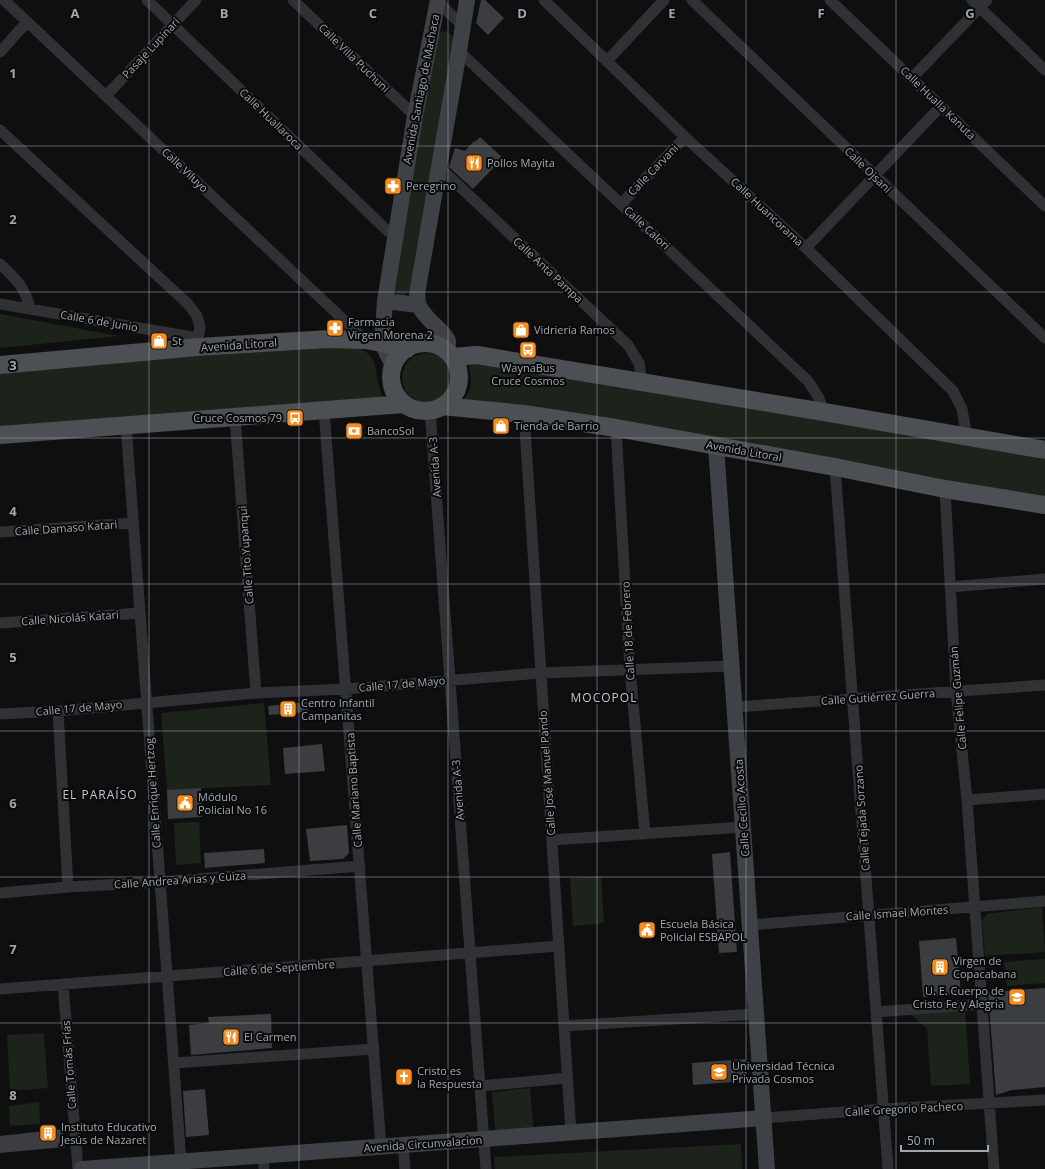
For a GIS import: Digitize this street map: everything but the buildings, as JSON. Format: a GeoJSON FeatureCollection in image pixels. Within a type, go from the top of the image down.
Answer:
{"type":"FeatureCollection","features":[{"type":"Feature","properties":{"kind":"main road","name":"Avenida Litoral"},"geometry":{"type":"LineString","coordinates":[[0,365],[198,343],[330,339],[374,341],[407,349]]}},
{"type":"Feature","properties":{"kind":"main road"},"geometry":{"type":"LineString","coordinates":[[417,344],[435,345],[448,354],[457,369],[458,382],[452,397],[436,408],[423,411],[410,408],[398,398],[393,388],[391,377],[393,366],[398,356],[417,344]]}},
{"type":"Feature","properties":{"kind":"main road"},"geometry":{"type":"LineString","coordinates":[[448,354],[477,355],[1045,450]]}},
{"type":"Feature","properties":{"kind":"main road"},"geometry":{"type":"LineString","coordinates":[[0,435],[404,404]]}},
{"type":"Feature","properties":{"kind":"main road","name":"Avenida Litoral"},"geometry":{"type":"LineString","coordinates":[[436,408],[524,414],[616,428],[835,467],[945,489],[1045,505]]}},
{"type":"Feature","properties":{"kind":"street","name":"Calle Viluyo"},"geometry":{"type":"LineString","coordinates":[[4,0],[106,96],[374,341]]}},
{"type":"Feature","properties":{"kind":"street","name":"Calle Huallaroca"},"geometry":{"type":"LineString","coordinates":[[147,0],[395,238]]}},
{"type":"Feature","properties":{"kind":"street","name":"Pasaje Lupinari"},"geometry":{"type":"LineString","coordinates":[[106,96],[196,0]]}},
{"type":"Feature","properties":{"kind":"street","name":"Calle Villa Puchuni"},"geometry":{"type":"LineString","coordinates":[[293,0],[415,116]]}},
{"type":"Feature","properties":{"kind":"street"},"geometry":{"type":"LineString","coordinates":[[448,354],[448,341],[444,335],[428,320],[418,305],[417,294],[460,51],[467,0]]}},
{"type":"Feature","properties":{"kind":"street","name":"Calle Huancorama"},"geometry":{"type":"LineString","coordinates":[[544,0],[685,137],[806,248],[953,391],[962,409],[967,438]]}},
{"type":"Feature","properties":{"kind":"street"},"geometry":{"type":"LineString","coordinates":[[607,61],[664,0]]}},
{"type":"Feature","properties":{"kind":"street","name":"Calle Ojsani"},"geometry":{"type":"LineString","coordinates":[[692,0],[874,176],[1045,338]]}},
{"type":"Feature","properties":{"kind":"street","name":"Calle Hualla Kanuta"},"geometry":{"type":"LineString","coordinates":[[830,0],[1045,206]]}},
{"type":"Feature","properties":{"kind":"street"},"geometry":{"type":"LineString","coordinates":[[437,1],[463,26]]}},
{"type":"Feature","properties":{"kind":"street","name":"Avenida Santiago de Machaca"},"geometry":{"type":"LineString","coordinates":[[393,366],[374,341],[385,301],[415,116],[437,1]]}},
{"type":"Feature","properties":{"kind":"street"},"geometry":{"type":"LineString","coordinates":[[912,78],[980,2],[1045,70]]}},
{"type":"Feature","properties":{"kind":"street"},"geometry":{"type":"LineString","coordinates":[[0,52],[27,22]]}},
{"type":"Feature","properties":{"kind":"street","name":"Calle Calori"},"geometry":{"type":"LineString","coordinates":[[460,51],[808,381],[819,398],[824,412]]}},
{"type":"Feature","properties":{"kind":"street"},"geometry":{"type":"LineString","coordinates":[[806,248],[941,106]]}},
{"type":"Feature","properties":{"kind":"street"},"geometry":{"type":"LineString","coordinates":[[0,130],[188,304],[197,316],[200,328],[198,343]]}},
{"type":"Feature","properties":{"kind":"street","name":"Calle Carvani"},"geometry":{"type":"LineString","coordinates":[[621,204],[685,137]]}},
{"type":"Feature","properties":{"kind":"street","name":"Calle Anta Pampa"},"geometry":{"type":"LineString","coordinates":[[439,167],[628,345],[639,363],[642,382]]}},
{"type":"Feature","properties":{"kind":"street"},"geometry":{"type":"LineString","coordinates":[[0,264],[21,285],[28,298],[30,309]]}},
{"type":"Feature","properties":{"kind":"street"},"geometry":{"type":"LineString","coordinates":[[385,301],[418,305]]}},
{"type":"Feature","properties":{"kind":"street","name":"Calle 6 de Junio"},"geometry":{"type":"LineString","coordinates":[[0,304],[198,343]]}},
{"type":"Feature","properties":{"kind":"street","name":"Avenida A-3"},"geometry":{"type":"LineString","coordinates":[[436,408],[450,680],[486,1169]]}},
{"type":"Feature","properties":{"kind":"street","name":"Calle Mariano Baptista"},"geometry":{"type":"LineString","coordinates":[[324,410],[381,1147]]}},
{"type":"Feature","properties":{"kind":"street","name":"Calle José Manuel Pando"},"geometry":{"type":"LineString","coordinates":[[524,414],[571,1133]]}},
{"type":"Feature","properties":{"kind":"street","name":"Calle Tito Yupanqui"},"geometry":{"type":"LineString","coordinates":[[235,417],[256,693]]}},
{"type":"Feature","properties":{"kind":"street","name":"Calle Enrique Hertzog"},"geometry":{"type":"LineString","coordinates":[[126,425],[181,1162]]}},
{"type":"Feature","properties":{"kind":"street","name":"Calle 18 de Febrero"},"geometry":{"type":"LineString","coordinates":[[616,428],[630,670],[645,834]]}},
{"type":"Feature","properties":{"kind":"street","name":"Calle Cecilio Acosta"},"geometry":{"type":"LineString","coordinates":[[716,446],[767,1169]]}},
{"type":"Feature","properties":{"kind":"street","name":"Calle Tejada Sorzano"},"geometry":{"type":"LineString","coordinates":[[835,467],[888,1169]]}},
{"type":"Feature","properties":{"kind":"street","name":"Calle Felipe Guzmán"},"geometry":{"type":"LineString","coordinates":[[945,489],[956,691],[967,800],[994,1169]]}},
{"type":"Feature","properties":{"kind":"street","name":"Calle Damaso Katari"},"geometry":{"type":"LineString","coordinates":[[0,532],[133,523]]}},
{"type":"Feature","properties":{"kind":"street"},"geometry":{"type":"LineString","coordinates":[[950,587],[1045,579]]}},
{"type":"Feature","properties":{"kind":"street","name":"Calle Nicolás Katari"},"geometry":{"type":"LineString","coordinates":[[0,623],[140,613]]}},
{"type":"Feature","properties":{"kind":"street","name":"Calle 17 de Mayo"},"geometry":{"type":"LineString","coordinates":[[0,714],[58,711],[256,693],[346,689],[540,673],[732,666]]}},
{"type":"Feature","properties":{"kind":"street","name":"Calle Gutiérrez Guerra"},"geometry":{"type":"LineString","coordinates":[[735,707],[1045,685]]}},
{"type":"Feature","properties":{"kind":"street"},"geometry":{"type":"LineString","coordinates":[[58,711],[68,887]]}},
{"type":"Feature","properties":{"kind":"street"},"geometry":{"type":"LineString","coordinates":[[967,800],[1045,794]]}},
{"type":"Feature","properties":{"kind":"street"},"geometry":{"type":"LineString","coordinates":[[552,840],[743,826]]}},
{"type":"Feature","properties":{"kind":"street","name":"Calle Andrea Arias y Cuiza"},"geometry":{"type":"LineString","coordinates":[[0,893],[360,866]]}},
{"type":"Feature","properties":{"kind":"street","name":"Calle Ismael Montes"},"geometry":{"type":"LineString","coordinates":[[750,925],[1045,901]]}},
{"type":"Feature","properties":{"kind":"street","name":"Calle 6 de Septiembre"},"geometry":{"type":"LineString","coordinates":[[0,989],[558,946]]}},
{"type":"Feature","properties":{"kind":"street","name":"Calle Tomás Frías"},"geometry":{"type":"LineString","coordinates":[[63,984],[78,1169]]}},
{"type":"Feature","properties":{"kind":"street"},"geometry":{"type":"LineString","coordinates":[[876,1012],[982,1004]]}},
{"type":"Feature","properties":{"kind":"street"},"geometry":{"type":"LineString","coordinates":[[564,1026],[756,1014]]}},
{"type":"Feature","properties":{"kind":"street"},"geometry":{"type":"LineString","coordinates":[[174,1063],[374,1049]]}},
{"type":"Feature","properties":{"kind":"street"},"geometry":{"type":"LineString","coordinates":[[480,1086],[567,1078]]}},
{"type":"Feature","properties":{"kind":"street","name":"Calle Gregorio Pacheco"},"geometry":{"type":"LineString","coordinates":[[764,1118],[883,1109],[1045,1100]]}},
{"type":"Feature","properties":{"kind":"street","name":"Avenida Circunvalacion"},"geometry":{"type":"LineString","coordinates":[[82,1169],[181,1162],[264,1162],[403,1145],[764,1118]]}},
{"type":"Feature","properties":{"kind":"street"},"geometry":{"type":"LineString","coordinates":[[403,1145],[405,1169]]}},
{"type":"Feature","properties":{"kind":"shaded area"},"geometry":{"type":"Polygon","coordinates":[[[442,31],[450,34],[454,39],[410,290],[405,295],[398,295],[394,292],[435,36],[442,31]]]}},
{"type":"Feature","properties":{"kind":"shaded area"},"geometry":{"type":"Polygon","coordinates":[[[0,314],[119,336],[0,348],[0,314]]]}},
{"type":"Feature","properties":{"kind":"shaded area"},"geometry":{"type":"Polygon","coordinates":[[[356,347],[363,350],[371,357],[375,366],[378,383],[384,402],[0,431],[0,371],[259,352],[356,347]]]}},
{"type":"Feature","properties":{"kind":"shaded area"},"geometry":{"type":"Polygon","coordinates":[[[422,353],[432,353],[445,360],[452,373],[452,383],[445,396],[432,403],[422,403],[413,399],[406,392],[402,383],[402,373],[406,364],[413,357],[422,353]]]}},
{"type":"Feature","properties":{"kind":"shaded area"},"geometry":{"type":"Polygon","coordinates":[[[467,361],[1045,458],[1045,499],[464,399],[471,386],[470,371],[467,361]]]}},
{"type":"Feature","properties":{"kind":"shaded area"},"geometry":{"type":"Polygon","coordinates":[[[264,703],[271,785],[167,790],[161,713],[264,703]]]}},
{"type":"Feature","properties":{"kind":"shaded area"},"geometry":{"type":"Polygon","coordinates":[[[199,822],[201,863],[176,865],[174,823],[199,822]]]}},
{"type":"Feature","properties":{"kind":"shaded area"},"geometry":{"type":"Polygon","coordinates":[[[601,876],[604,923],[573,926],[570,878],[601,876]]]}},
{"type":"Feature","properties":{"kind":"shaded area"},"geometry":{"type":"Polygon","coordinates":[[[1042,907],[1045,952],[985,956],[982,920],[987,914],[1042,907]]]}},
{"type":"Feature","properties":{"kind":"shaded area"},"geometry":{"type":"Polygon","coordinates":[[[1045,959],[1045,983],[1007,986],[1004,962],[1045,959]]]}},
{"type":"Feature","properties":{"kind":"shaded area"},"geometry":{"type":"Polygon","coordinates":[[[965,1010],[970,1084],[931,1086],[927,1028],[910,1014],[965,1010]]]}},
{"type":"Feature","properties":{"kind":"shaded area"},"geometry":{"type":"Polygon","coordinates":[[[44,1033],[48,1088],[10,1091],[7,1035],[44,1033]]]}},
{"type":"Feature","properties":{"kind":"shaded area"},"geometry":{"type":"Polygon","coordinates":[[[530,1088],[534,1133],[496,1138],[492,1092],[530,1088]]]}},
{"type":"Feature","properties":{"kind":"shaded area"},"geometry":{"type":"Polygon","coordinates":[[[39,1102],[40,1124],[10,1126],[9,1106],[39,1102]]]}},
{"type":"Feature","properties":{"kind":"shaded area"},"geometry":{"type":"Polygon","coordinates":[[[741,1144],[742,1169],[495,1169],[494,1157],[741,1144]]]}},
{"type":"Feature","properties":{"kind":"place","name":"Pollos Mayita"},"geometry":{"type":"Point","coordinates":[474,163]}},
{"type":"Feature","properties":{"kind":"place","name":"Peregrino"},"geometry":{"type":"Point","coordinates":[393,186]}},
{"type":"Feature","properties":{"kind":"place","name":"Farmacia Virgen Morena 2"},"geometry":{"type":"Point","coordinates":[335,328]}},
{"type":"Feature","properties":{"kind":"place","name":"Vidriería Ramos"},"geometry":{"type":"Point","coordinates":[521,330]}},
{"type":"Feature","properties":{"kind":"place","name":"St"},"geometry":{"type":"Point","coordinates":[159,341]}},
{"type":"Feature","properties":{"kind":"place","name":"WaynaBus Cruce Cosmos"},"geometry":{"type":"Point","coordinates":[528,350]}},
{"type":"Feature","properties":{"kind":"place","name":"Cruce Cosmos 79"},"geometry":{"type":"Point","coordinates":[295,418]}},
{"type":"Feature","properties":{"kind":"place","name":"Tienda de Barrio"},"geometry":{"type":"Point","coordinates":[501,426]}},
{"type":"Feature","properties":{"kind":"place","name":"BancoSol"},"geometry":{"type":"Point","coordinates":[354,431]}},
{"type":"Feature","properties":{"kind":"place","name":"Centro Infantil Campanitas"},"geometry":{"type":"Point","coordinates":[288,709]}},
{"type":"Feature","properties":{"kind":"place","name":"Módulo Policial No 16"},"geometry":{"type":"Point","coordinates":[185,803]}},
{"type":"Feature","properties":{"kind":"place","name":"Escuela Básica Policial ESBAPOL"},"geometry":{"type":"Point","coordinates":[647,930]}},
{"type":"Feature","properties":{"kind":"place","name":"Virgen de Copacabana"},"geometry":{"type":"Point","coordinates":[940,967]}},
{"type":"Feature","properties":{"kind":"place","name":"U. E. Cuerpo de Cristo Fe y Alegria"},"geometry":{"type":"Point","coordinates":[1017,997]}},
{"type":"Feature","properties":{"kind":"place","name":"El Carmen"},"geometry":{"type":"Point","coordinates":[231,1037]}},
{"type":"Feature","properties":{"kind":"place","name":"Universidad Técnica Privada Cosmos"},"geometry":{"type":"Point","coordinates":[719,1072]}},
{"type":"Feature","properties":{"kind":"place","name":"Cristo es la Respuesta"},"geometry":{"type":"Point","coordinates":[404,1077]}},
{"type":"Feature","properties":{"kind":"place","name":"Instituto Educativo Jesús de Nazaret"},"geometry":{"type":"Point","coordinates":[48,1133]}},
{"type":"Feature","properties":{"kind":"district","name":"MOCOPOL"},"geometry":{"type":"Point","coordinates":[604,698]}},
{"type":"Feature","properties":{"kind":"district","name":"EL PARAÍSO"},"geometry":{"type":"Point","coordinates":[100,795]}}]}
